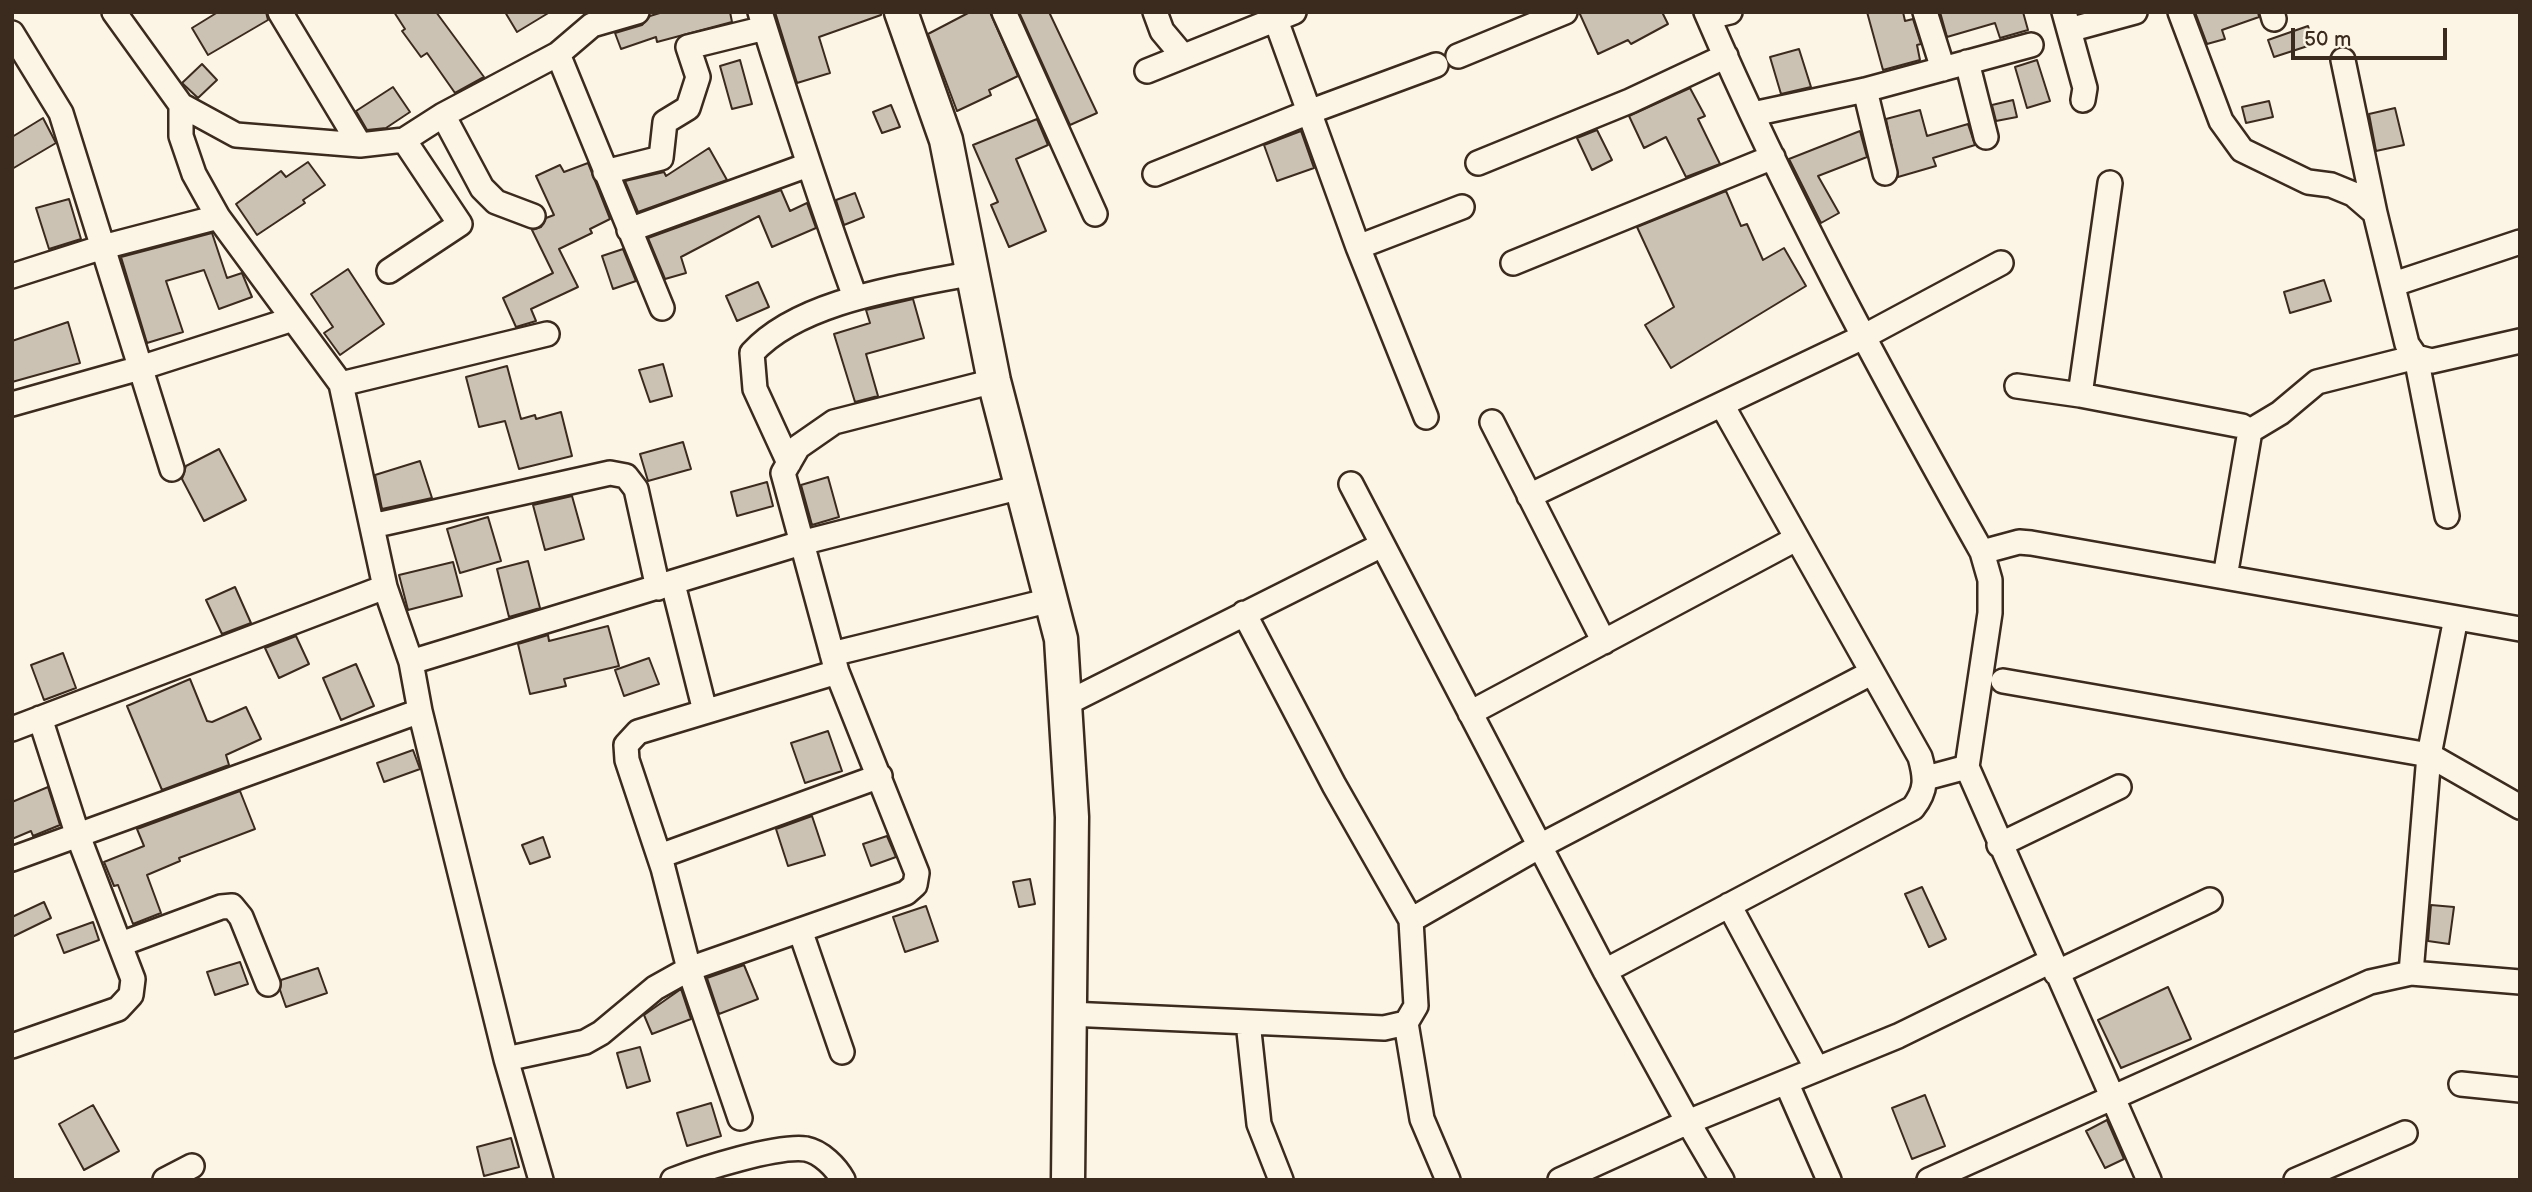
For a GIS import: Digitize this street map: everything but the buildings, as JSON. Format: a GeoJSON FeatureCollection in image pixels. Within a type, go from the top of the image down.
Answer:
{"type":"FeatureCollection","features":[{"type":"Feature","properties":{"kind":"street"},"geometry":{"type":"LineString","coordinates":[[114,12],[181,105],[236,135],[360,145],[404,140],[443,115],[558,54],[585,16],[637,12]]}},
{"type":"Feature","properties":{"kind":"street"},"geometry":{"type":"LineString","coordinates":[[280,12],[360,145]]}},
{"type":"Feature","properties":{"kind":"street"},"geometry":{"type":"LineString","coordinates":[[901,12],[946,140],[994,381],[1061,639],[1072,817],[1068,1180]]}},
{"type":"Feature","properties":{"kind":"street"},"geometry":{"type":"LineString","coordinates":[[1004,12],[1095,214]]}},
{"type":"Feature","properties":{"kind":"street"},"geometry":{"type":"LineString","coordinates":[[1155,12],[1162,31],[1183,56]]}},
{"type":"Feature","properties":{"kind":"street"},"geometry":{"type":"LineString","coordinates":[[1458,56],[1565,12]]}},
{"type":"Feature","properties":{"kind":"street"},"geometry":{"type":"LineString","coordinates":[[1924,12],[1943,69]]}},
{"type":"Feature","properties":{"kind":"street"},"geometry":{"type":"LineString","coordinates":[[2083,100],[2085,88],[2066,21],[2135,12]]}},
{"type":"Feature","properties":{"kind":"street"},"geometry":{"type":"LineString","coordinates":[[2180,12],[2221,121],[2242,150],[2308,183],[2331,185],[2353,194],[2375,213]]}},
{"type":"Feature","properties":{"kind":"street"},"geometry":{"type":"LineString","coordinates":[[1715,14],[1726,55],[1773,157],[1863,337],[1982,552],[1990,580],[1990,613],[1967,767],[1999,845],[2115,1098],[2149,1180]]}},
{"type":"Feature","properties":{"kind":"street"},"geometry":{"type":"LineString","coordinates":[[1147,71],[1281,15],[1308,111],[1358,247],[1426,417]]}},
{"type":"Feature","properties":{"kind":"street"},"geometry":{"type":"LineString","coordinates":[[605,172],[661,158],[665,122],[688,108],[698,77],[688,47],[763,20],[808,165],[855,297]]}},
{"type":"Feature","properties":{"kind":"street"},"geometry":{"type":"LineString","coordinates":[[12,33],[61,113],[172,469]]}},
{"type":"Feature","properties":{"kind":"street"},"geometry":{"type":"LineString","coordinates":[[1753,114],[1865,90],[2031,45]]}},
{"type":"Feature","properties":{"kind":"street"},"geometry":{"type":"LineString","coordinates":[[558,54],[662,308]]}},
{"type":"Feature","properties":{"kind":"street"},"geometry":{"type":"LineString","coordinates":[[1478,163],[1630,101],[1726,55]]}},
{"type":"Feature","properties":{"kind":"street"},"geometry":{"type":"LineString","coordinates":[[2343,60],[2375,213],[2407,344],[2416,357],[2447,516]]}},
{"type":"Feature","properties":{"kind":"street"},"geometry":{"type":"LineString","coordinates":[[1967,62],[1986,137]]}},
{"type":"Feature","properties":{"kind":"street"},"geometry":{"type":"LineString","coordinates":[[1155,174],[1308,111],[1436,65]]}},
{"type":"Feature","properties":{"kind":"street"},"geometry":{"type":"LineString","coordinates":[[1865,90],[1885,173]]}},
{"type":"Feature","properties":{"kind":"street"},"geometry":{"type":"LineString","coordinates":[[181,105],[181,136],[194,174],[218,217],[341,384],[385,587],[411,662],[420,711],[506,1059],[541,1180]]}},
{"type":"Feature","properties":{"kind":"street"},"geometry":{"type":"LineString","coordinates":[[443,115],[482,188],[496,202],[533,216]]}},
{"type":"Feature","properties":{"kind":"street"},"geometry":{"type":"LineString","coordinates":[[389,271],[460,225],[404,140]]}},
{"type":"Feature","properties":{"kind":"street"},"geometry":{"type":"LineString","coordinates":[[1513,264],[1773,157]]}},
{"type":"Feature","properties":{"kind":"street"},"geometry":{"type":"LineString","coordinates":[[629,230],[808,165]]}},
{"type":"Feature","properties":{"kind":"street"},"geometry":{"type":"LineString","coordinates":[[2080,395],[2110,183]]}},
{"type":"Feature","properties":{"kind":"street"},"geometry":{"type":"LineString","coordinates":[[1358,247],[1462,208]]}},
{"type":"Feature","properties":{"kind":"street"},"geometry":{"type":"LineString","coordinates":[[12,276],[103,247],[218,217]]}},
{"type":"Feature","properties":{"kind":"street"},"geometry":{"type":"LineString","coordinates":[[2394,284],[2520,242]]}},
{"type":"Feature","properties":{"kind":"street"},"geometry":{"type":"LineString","coordinates":[[1529,496],[1863,337],[2001,263]]}},
{"type":"Feature","properties":{"kind":"street"},"geometry":{"type":"LineString","coordinates":[[789,463],[755,388],[752,353],[769,334],[855,297],[974,273]]}},
{"type":"Feature","properties":{"kind":"street"},"geometry":{"type":"LineString","coordinates":[[12,404],[140,368],[293,319]]}},
{"type":"Feature","properties":{"kind":"street"},"geometry":{"type":"LineString","coordinates":[[341,384],[547,334]]}},
{"type":"Feature","properties":{"kind":"street"},"geometry":{"type":"LineString","coordinates":[[2250,431],[2280,413],[2317,382],[2416,357],[2432,361],[2520,341]]}},
{"type":"Feature","properties":{"kind":"street"},"geometry":{"type":"LineString","coordinates":[[506,1059],[585,1042],[601,1033],[655,988],[689,969],[906,893],[915,885],[917,873],[834,663],[783,473],[798,447],[834,422],[994,381]]}},
{"type":"Feature","properties":{"kind":"street"},"geometry":{"type":"LineString","coordinates":[[2017,386],[2080,395],[2242,426],[2250,431]]}},
{"type":"Feature","properties":{"kind":"street"},"geometry":{"type":"LineString","coordinates":[[1605,971],[1913,808],[1922,797],[1926,778],[1920,757],[1794,540],[1722,405]]}},
{"type":"Feature","properties":{"kind":"street"},"geometry":{"type":"LineString","coordinates":[[1492,422],[1604,642]]}},
{"type":"Feature","properties":{"kind":"street"},"geometry":{"type":"LineString","coordinates":[[2225,577],[2250,446],[2250,431]]}},
{"type":"Feature","properties":{"kind":"street"},"geometry":{"type":"LineString","coordinates":[[372,526],[610,472],[626,476],[636,489],[705,711]]}},
{"type":"Feature","properties":{"kind":"street"},"geometry":{"type":"LineString","coordinates":[[1351,484],[1605,971],[1722,1180]]}},
{"type":"Feature","properties":{"kind":"street"},"geometry":{"type":"LineString","coordinates":[[411,662],[801,543],[1021,487]]}},
{"type":"Feature","properties":{"kind":"street"},"geometry":{"type":"LineString","coordinates":[[1470,713],[1794,540]]}},
{"type":"Feature","properties":{"kind":"street"},"geometry":{"type":"LineString","coordinates":[[1982,552],[2019,542],[2031,543],[2520,629]]}},
{"type":"Feature","properties":{"kind":"street"},"geometry":{"type":"LineString","coordinates":[[1065,704],[1382,545]]}},
{"type":"Feature","properties":{"kind":"street"},"geometry":{"type":"LineString","coordinates":[[12,729],[385,587]]}},
{"type":"Feature","properties":{"kind":"street"},"geometry":{"type":"LineString","coordinates":[[740,1118],[689,969],[660,856],[628,760],[626,745],[638,732],[705,711],[834,663],[1051,600]]}},
{"type":"Feature","properties":{"kind":"street"},"geometry":{"type":"LineString","coordinates":[[1244,613],[1334,785],[1411,920],[1416,1006],[1406,1023],[1422,1119],[1448,1180]]}},
{"type":"Feature","properties":{"kind":"street"},"geometry":{"type":"LineString","coordinates":[[2411,973],[2429,755],[2456,618]]}},
{"type":"Feature","properties":{"kind":"street"},"geometry":{"type":"LineString","coordinates":[[1411,920],[1540,846],[1871,673]]}},
{"type":"Feature","properties":{"kind":"street"},"geometry":{"type":"LineString","coordinates":[[2003,681],[2429,755],[2520,807]]}},
{"type":"Feature","properties":{"kind":"street"},"geometry":{"type":"LineString","coordinates":[[12,859],[77,833],[420,711]]}},
{"type":"Feature","properties":{"kind":"street"},"geometry":{"type":"LineString","coordinates":[[12,1046],[118,1009],[131,995],[133,979],[77,833],[40,718]]}},
{"type":"Feature","properties":{"kind":"street"},"geometry":{"type":"LineString","coordinates":[[1926,778],[1967,767]]}},
{"type":"Feature","properties":{"kind":"street"},"geometry":{"type":"LineString","coordinates":[[660,856],[880,776]]}},
{"type":"Feature","properties":{"kind":"street"},"geometry":{"type":"LineString","coordinates":[[1999,845],[2119,787]]}},
{"type":"Feature","properties":{"kind":"street"},"geometry":{"type":"LineString","coordinates":[[1560,1180],[1688,1122],[1898,1036],[2210,900]]}},
{"type":"Feature","properties":{"kind":"street"},"geometry":{"type":"LineString","coordinates":[[1729,905],[1817,1069]]}},
{"type":"Feature","properties":{"kind":"street"},"geometry":{"type":"LineString","coordinates":[[121,944],[221,907],[232,906],[241,917],[268,984]]}},
{"type":"Feature","properties":{"kind":"street"},"geometry":{"type":"LineString","coordinates":[[800,930],[842,1052]]}},
{"type":"Feature","properties":{"kind":"street"},"geometry":{"type":"LineString","coordinates":[[1929,1180],[2370,982],[2411,973],[2520,982]]}},
{"type":"Feature","properties":{"kind":"street"},"geometry":{"type":"LineString","coordinates":[[1069,1014],[1384,1028],[1406,1023]]}},
{"type":"Feature","properties":{"kind":"street"},"geometry":{"type":"LineString","coordinates":[[1248,1022],[1259,1124],[1280,1180]]}},
{"type":"Feature","properties":{"kind":"street"},"geometry":{"type":"LineString","coordinates":[[1786,1082],[1829,1180]]}},
{"type":"Feature","properties":{"kind":"street"},"geometry":{"type":"LineString","coordinates":[[2461,1084],[2520,1090]]}},
{"type":"Feature","properties":{"kind":"street"},"geometry":{"type":"LineString","coordinates":[[2296,1180],[2405,1133]]}},
{"type":"Feature","properties":{"kind":"street"},"geometry":{"type":"LineString","coordinates":[[673,1180],[754,1155],[807,1149],[830,1162],[843,1180]]}},
{"type":"Feature","properties":{"kind":"street"},"geometry":{"type":"LineString","coordinates":[[165,1180],[192,1166]]}}]}
